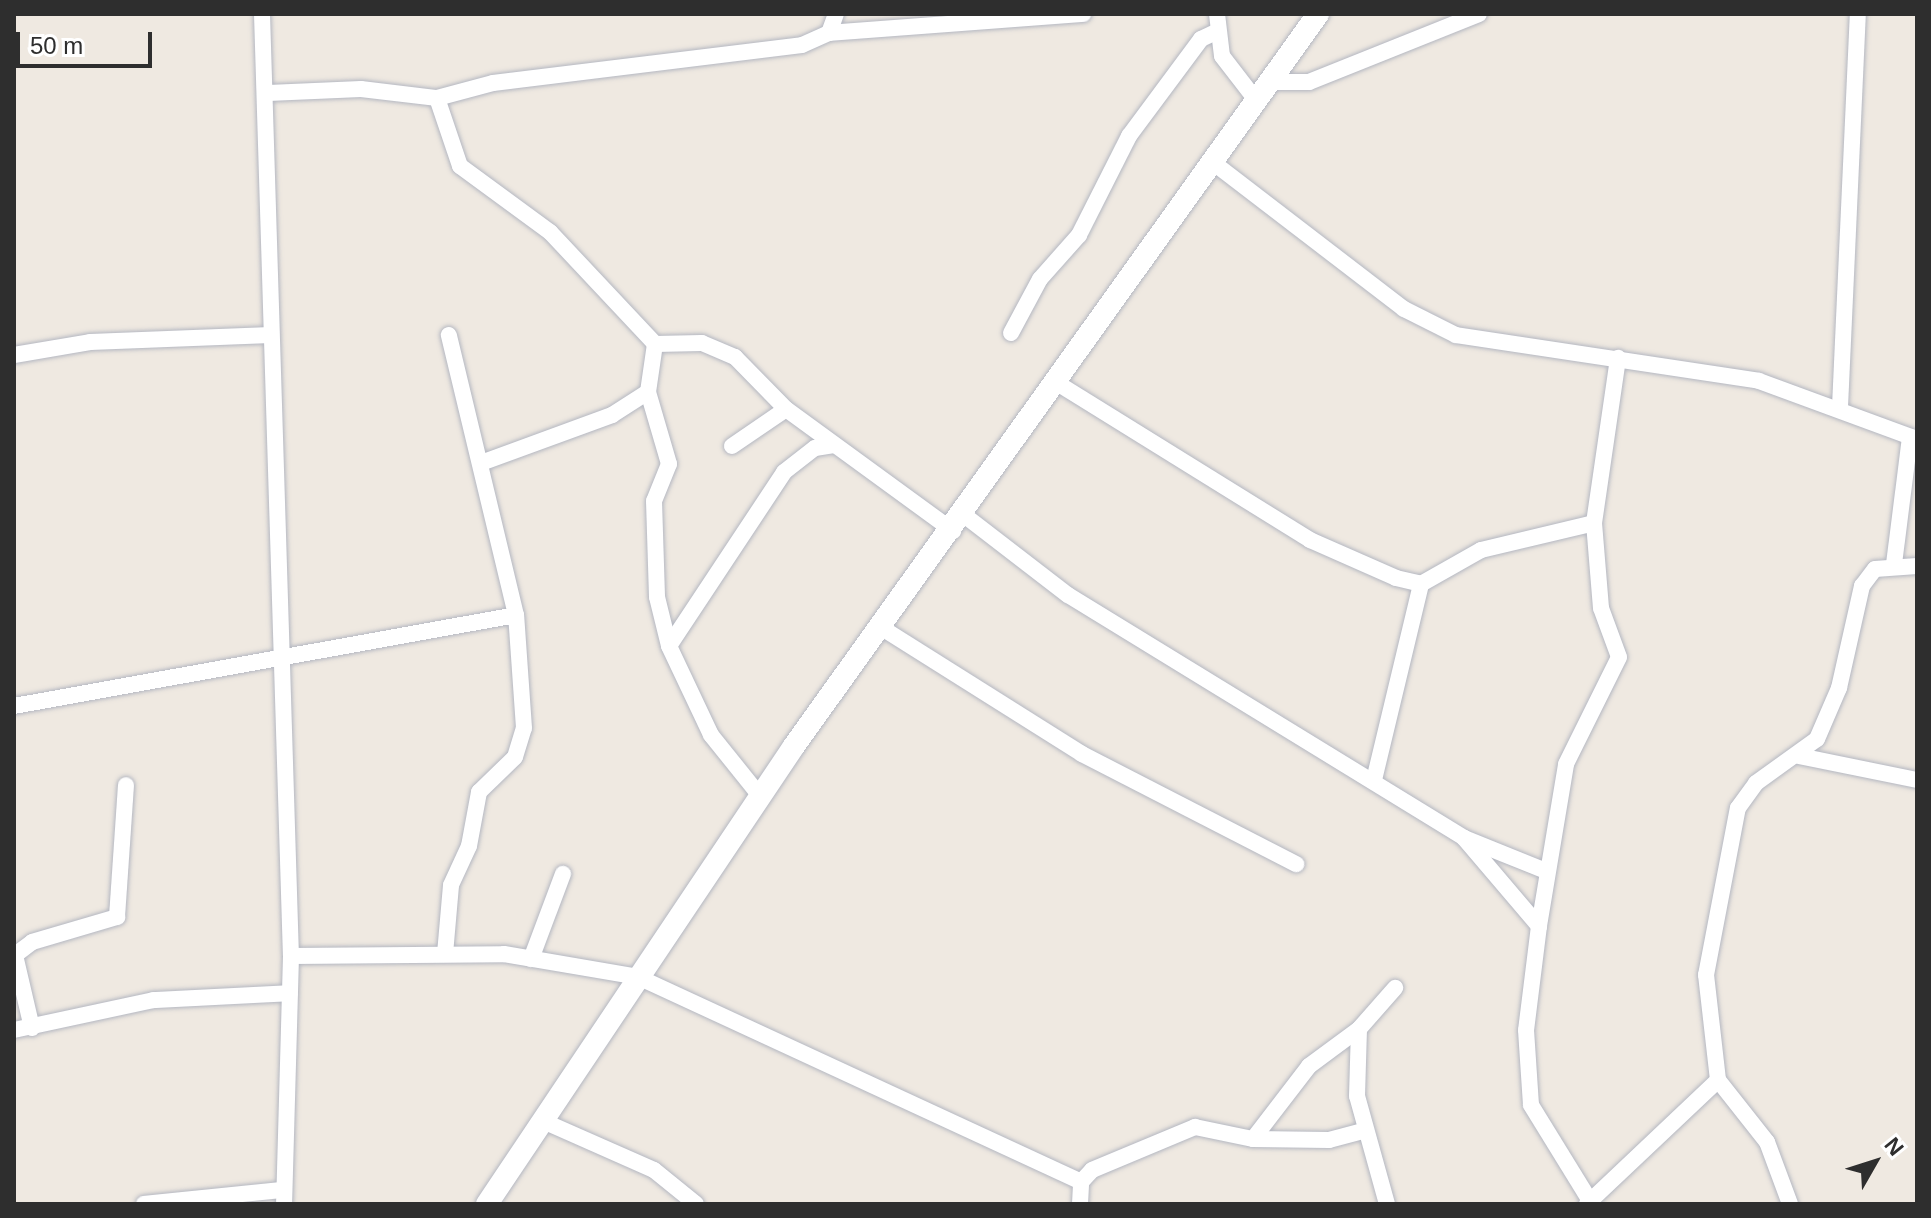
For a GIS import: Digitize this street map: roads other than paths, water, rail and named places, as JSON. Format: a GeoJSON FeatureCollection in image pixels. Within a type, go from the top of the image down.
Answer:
{"type":"FeatureCollection","features":[{"type":"Feature","properties":{"kind":"street"},"geometry":{"type":"LineString","coordinates":[[144,1204],[284,1197],[291,956],[276,658],[268,93],[263,22],[248,14]]}},
{"type":"Feature","properties":{"kind":"street"},"geometry":{"type":"LineString","coordinates":[[829,33],[836,14]]}},
{"type":"Feature","properties":{"kind":"street"},"geometry":{"type":"LineString","coordinates":[[268,93],[361,89],[437,98],[493,83],[675,66],[829,33],[1083,14]]}},
{"type":"Feature","properties":{"kind":"street"},"geometry":{"type":"LineString","coordinates":[[487,1204],[760,796],[1215,164],[1256,100],[1318,14]]}},
{"type":"Feature","properties":{"kind":"street"},"geometry":{"type":"LineString","coordinates":[[1270,82],[1309,82],[1479,14]]}},
{"type":"Feature","properties":{"kind":"street"},"geometry":{"type":"LineString","coordinates":[[1840,407],[1858,14]]}},
{"type":"Feature","properties":{"kind":"street"},"geometry":{"type":"LineString","coordinates":[[1213,20],[1222,56],[1256,100]]}},
{"type":"Feature","properties":{"kind":"street"},"geometry":{"type":"LineString","coordinates":[[1011,333],[1040,279],[1079,235],[1129,136],[1213,20]]}},
{"type":"Feature","properties":{"kind":"street"},"geometry":{"type":"LineString","coordinates":[[437,98],[460,166],[550,232],[655,344],[718,349],[786,409],[834,445],[1068,595],[1464,838],[1546,871]]}},
{"type":"Feature","properties":{"kind":"street"},"geometry":{"type":"LineString","coordinates":[[1215,164],[1404,309],[1456,335],[1759,381],[1840,407],[1914,438],[1894,564]]}},
{"type":"Feature","properties":{"kind":"street"},"geometry":{"type":"LineString","coordinates":[[14,355],[90,342],[271,335]]}},
{"type":"Feature","properties":{"kind":"street"},"geometry":{"type":"LineString","coordinates":[[445,954],[451,885],[469,846],[479,792],[515,757],[524,728],[516,615],[449,335]]}},
{"type":"Feature","properties":{"kind":"street"},"geometry":{"type":"LineString","coordinates":[[655,344],[648,392],[669,464],[654,501],[651,543],[669,646],[711,735],[760,796]]}},
{"type":"Feature","properties":{"kind":"street"},"geometry":{"type":"LineString","coordinates":[[1618,358],[1594,523],[1601,608],[1619,657],[1573,743],[1546,871],[1526,1030],[1531,1105],[1589,1202],[1718,1080]]}},
{"type":"Feature","properties":{"kind":"street"},"geometry":{"type":"LineString","coordinates":[[1057,383],[1310,540],[1421,584]]}},
{"type":"Feature","properties":{"kind":"street"},"geometry":{"type":"LineString","coordinates":[[481,463],[612,415],[648,392]]}},
{"type":"Feature","properties":{"kind":"street"},"geometry":{"type":"LineString","coordinates":[[732,446],[786,409]]}},
{"type":"Feature","properties":{"kind":"street"},"geometry":{"type":"LineString","coordinates":[[669,646],[784,472],[815,448],[834,445]]}},
{"type":"Feature","properties":{"kind":"street"},"geometry":{"type":"LineString","coordinates":[[1374,780],[1421,584],[1481,550],[1594,523]]}},
{"type":"Feature","properties":{"kind":"street"},"geometry":{"type":"LineString","coordinates":[[1790,1204],[1767,1142],[1718,1080],[1706,975],[1718,885],[1738,808],[1756,783],[1799,756],[1817,739],[1839,688],[1862,586],[1875,569],[1894,564],[1917,566]]}},
{"type":"Feature","properties":{"kind":"street"},"geometry":{"type":"LineString","coordinates":[[14,706],[516,615]]}},
{"type":"Feature","properties":{"kind":"street"},"geometry":{"type":"LineString","coordinates":[[882,628],[1082,754],[1296,864]]}},
{"type":"Feature","properties":{"kind":"street"},"geometry":{"type":"LineString","coordinates":[[1799,756],[1917,780]]}},
{"type":"Feature","properties":{"kind":"street"},"geometry":{"type":"LineString","coordinates":[[32,1028],[15,955],[32,942],[117,917],[126,785]]}},
{"type":"Feature","properties":{"kind":"street"},"geometry":{"type":"LineString","coordinates":[[1464,838],[1539,926]]}},
{"type":"Feature","properties":{"kind":"street"},"geometry":{"type":"LineString","coordinates":[[531,959],[563,874]]}},
{"type":"Feature","properties":{"kind":"street"},"geometry":{"type":"LineString","coordinates":[[291,956],[445,954],[531,959],[638,977],[1081,1182]]}},
{"type":"Feature","properties":{"kind":"street"},"geometry":{"type":"LineString","coordinates":[[1253,1139],[1309,1066],[1359,1029],[1395,988]]}},
{"type":"Feature","properties":{"kind":"street"},"geometry":{"type":"LineString","coordinates":[[14,1030],[154,1000],[290,993]]}},
{"type":"Feature","properties":{"kind":"street"},"geometry":{"type":"LineString","coordinates":[[1359,1029],[1363,1131],[1387,1204]]}},
{"type":"Feature","properties":{"kind":"street"},"geometry":{"type":"LineString","coordinates":[[543,1121],[654,1170],[696,1204]]}},
{"type":"Feature","properties":{"kind":"street"},"geometry":{"type":"LineString","coordinates":[[1081,1182],[1106,1163],[1155,1150],[1195,1127],[1253,1139],[1329,1140],[1363,1131]]}},
{"type":"Feature","properties":{"kind":"street"},"geometry":{"type":"LineString","coordinates":[[1080,1204],[1081,1182]]}}]}
